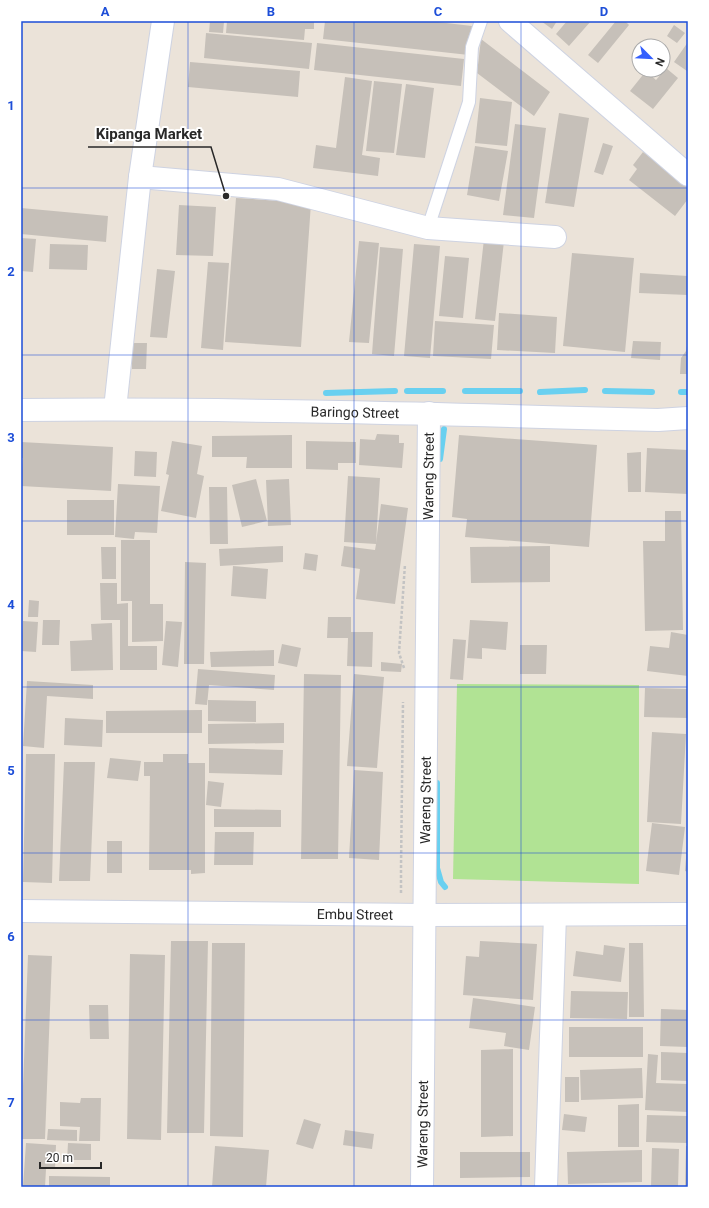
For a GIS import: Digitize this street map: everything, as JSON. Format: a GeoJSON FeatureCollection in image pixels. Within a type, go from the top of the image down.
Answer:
{"type":"FeatureCollection","features":[{"type":"Feature","properties":{"kind":"street"},"geometry":{"type":"LineString","coordinates":[[115,409],[140,177],[162,21]]}},
{"type":"Feature","properties":{"kind":"street"},"geometry":{"type":"LineString","coordinates":[[510,21],[688,175]]}},
{"type":"Feature","properties":{"kind":"street"},"geometry":{"type":"LineString","coordinates":[[140,177],[278,189],[428,228],[555,237]]}},
{"type":"Feature","properties":{"kind":"street","name":"Baringo Street"},"geometry":{"type":"LineString","coordinates":[[21,410],[115,409],[429,413],[658,420],[688,418]]}},
{"type":"Feature","properties":{"kind":"street","name":"Wareng Street"},"geometry":{"type":"LineString","coordinates":[[422,1187],[429,413]]}},
{"type":"Feature","properties":{"kind":"street","name":"Embu Street"},"geometry":{"type":"LineString","coordinates":[[21,911],[402,915],[688,914]]}},
{"type":"Feature","properties":{"kind":"street"},"geometry":{"type":"LineString","coordinates":[[546,1187],[555,915]]}},
{"type":"Feature","properties":{"kind":"lane"},"geometry":{"type":"LineString","coordinates":[[428,228],[469,102],[472,47],[481,21]]}},
{"type":"Feature","properties":{"kind":"path"},"geometry":{"type":"LineString","coordinates":[[405,558],[400,653],[406,672]]}},
{"type":"Feature","properties":{"kind":"path"},"geometry":{"type":"LineString","coordinates":[[402,915],[400,868],[404,699]]}},
{"type":"Feature","properties":{"kind":"green space"},"geometry":{"type":"Polygon","coordinates":[[[457,684],[639,685],[639,884],[453,879],[457,684]]]}},
{"type":"Feature","properties":{"kind":"building"},"geometry":{"type":"Polygon","coordinates":[[[210,21],[224,22],[223,33],[209,32],[210,21]]]}},
{"type":"Feature","properties":{"kind":"building"},"geometry":{"type":"Polygon","coordinates":[[[227,21],[314,21],[314,29],[305,29],[304,40],[226,33],[227,21]]]}},
{"type":"Feature","properties":{"kind":"building"},"geometry":{"type":"Polygon","coordinates":[[[325,21],[429,21],[472,26],[469,55],[323,39],[325,21]]]}},
{"type":"Feature","properties":{"kind":"building"},"geometry":{"type":"Polygon","coordinates":[[[541,21],[557,21],[552,29],[541,21]]]}},
{"type":"Feature","properties":{"kind":"building"},"geometry":{"type":"Polygon","coordinates":[[[567,21],[591,21],[569,46],[556,34],[567,21]]]}},
{"type":"Feature","properties":{"kind":"building"},"geometry":{"type":"Polygon","coordinates":[[[616,21],[625,21],[629,25],[598,63],[588,55],[616,21]]]}},
{"type":"Feature","properties":{"kind":"building"},"geometry":{"type":"Polygon","coordinates":[[[674,25],[685,33],[677,43],[667,36],[674,25]]]}},
{"type":"Feature","properties":{"kind":"building"},"geometry":{"type":"Polygon","coordinates":[[[206,33],[312,43],[309,69],[204,58],[206,33]]]}},
{"type":"Feature","properties":{"kind":"building"},"geometry":{"type":"Polygon","coordinates":[[[481,39],[550,92],[534,116],[477,73],[481,39]]]}},
{"type":"Feature","properties":{"kind":"building"},"geometry":{"type":"Polygon","coordinates":[[[688,42],[688,69],[687,71],[674,62],[688,42]]]}},
{"type":"Feature","properties":{"kind":"building"},"geometry":{"type":"Polygon","coordinates":[[[317,43],[464,59],[461,86],[314,70],[317,43]]]}},
{"type":"Feature","properties":{"kind":"building"},"geometry":{"type":"Polygon","coordinates":[[[190,62],[300,71],[298,97],[188,87],[190,62]]]}},
{"type":"Feature","properties":{"kind":"building"},"geometry":{"type":"Polygon","coordinates":[[[671,72],[678,78],[653,109],[630,91],[640,78],[654,78],[656,80],[658,78],[671,78],[671,72]]]}},
{"type":"Feature","properties":{"kind":"building"},"geometry":{"type":"Polygon","coordinates":[[[345,77],[372,81],[362,155],[380,158],[378,176],[313,168],[316,145],[336,148],[345,77]]]}},
{"type":"Feature","properties":{"kind":"building"},"geometry":{"type":"Polygon","coordinates":[[[374,81],[402,84],[394,153],[366,151],[374,81]]]}},
{"type":"Feature","properties":{"kind":"building"},"geometry":{"type":"Polygon","coordinates":[[[406,84],[434,88],[425,158],[396,155],[406,84]]]}},
{"type":"Feature","properties":{"kind":"building"},"geometry":{"type":"Polygon","coordinates":[[[480,98],[512,102],[507,146],[475,143],[480,98]]]}},
{"type":"Feature","properties":{"kind":"building"},"geometry":{"type":"Polygon","coordinates":[[[559,113],[589,118],[574,207],[545,203],[559,113]]]}},
{"type":"Feature","properties":{"kind":"building"},"geometry":{"type":"Polygon","coordinates":[[[515,124],[546,128],[534,218],[503,215],[515,124]]]}},
{"type":"Feature","properties":{"kind":"building"},"geometry":{"type":"Polygon","coordinates":[[[603,143],[613,146],[603,175],[594,172],[603,143]]]}},
{"type":"Feature","properties":{"kind":"building"},"geometry":{"type":"Polygon","coordinates":[[[475,146],[508,151],[499,201],[467,195],[475,146]]]}},
{"type":"Feature","properties":{"kind":"building"},"geometry":{"type":"Polygon","coordinates":[[[643,152],[688,187],[688,199],[675,216],[629,180],[637,169],[633,165],[643,152]]]}},
{"type":"Feature","properties":{"kind":"building"},"geometry":{"type":"Polygon","coordinates":[[[236,198],[311,203],[301,347],[225,342],[236,198]]]}},
{"type":"Feature","properties":{"kind":"building"},"geometry":{"type":"Polygon","coordinates":[[[179,205],[216,207],[213,256],[176,255],[179,205]]]}},
{"type":"Feature","properties":{"kind":"building"},"geometry":{"type":"Polygon","coordinates":[[[21,208],[108,216],[106,242],[21,234],[21,208]]]}},
{"type":"Feature","properties":{"kind":"building"},"geometry":{"type":"Polygon","coordinates":[[[21,238],[36,239],[33,272],[21,271],[21,238]]]}},
{"type":"Feature","properties":{"kind":"building"},"geometry":{"type":"Polygon","coordinates":[[[484,239],[504,241],[495,321],[475,319],[484,239]]]}},
{"type":"Feature","properties":{"kind":"building"},"geometry":{"type":"Polygon","coordinates":[[[359,241],[379,243],[369,343],[349,342],[359,241]]]}},
{"type":"Feature","properties":{"kind":"building"},"geometry":{"type":"Polygon","coordinates":[[[50,244],[88,245],[87,270],[49,269],[50,244]]]}},
{"type":"Feature","properties":{"kind":"building"},"geometry":{"type":"Polygon","coordinates":[[[414,244],[440,246],[430,358],[404,356],[414,244]]]}},
{"type":"Feature","properties":{"kind":"building"},"geometry":{"type":"Polygon","coordinates":[[[380,247],[403,249],[394,356],[372,354],[380,247]]]}},
{"type":"Feature","properties":{"kind":"building"},"geometry":{"type":"Polygon","coordinates":[[[572,253],[634,258],[625,352],[563,346],[572,253]]]}},
{"type":"Feature","properties":{"kind":"building"},"geometry":{"type":"Polygon","coordinates":[[[445,256],[469,258],[463,318],[439,316],[445,256]]]}},
{"type":"Feature","properties":{"kind":"building"},"geometry":{"type":"Polygon","coordinates":[[[208,262],[229,263],[223,350],[201,348],[208,262]]]}},
{"type":"Feature","properties":{"kind":"building"},"geometry":{"type":"Polygon","coordinates":[[[157,269],[175,271],[167,338],[150,337],[157,269]]]}},
{"type":"Feature","properties":{"kind":"building"},"geometry":{"type":"Polygon","coordinates":[[[640,273],[688,276],[688,295],[639,293],[640,273]]]}},
{"type":"Feature","properties":{"kind":"building"},"geometry":{"type":"Polygon","coordinates":[[[499,313],[557,317],[555,353],[497,350],[499,313]]]}},
{"type":"Feature","properties":{"kind":"building"},"geometry":{"type":"Polygon","coordinates":[[[435,321],[494,325],[491,359],[433,356],[435,321]]]}},
{"type":"Feature","properties":{"kind":"building"},"geometry":{"type":"Polygon","coordinates":[[[633,341],[661,342],[660,360],[631,358],[633,341]]]}},
{"type":"Feature","properties":{"kind":"building"},"geometry":{"type":"Polygon","coordinates":[[[132,343],[147,343],[146,369],[132,369],[132,343]]]}},
{"type":"Feature","properties":{"kind":"building"},"geometry":{"type":"Polygon","coordinates":[[[687,346],[688,374],[680,374],[681,358],[686,351],[687,346]]]}},
{"type":"Feature","properties":{"kind":"building"},"geometry":{"type":"Polygon","coordinates":[[[377,434],[399,435],[399,443],[404,443],[402,468],[359,465],[360,439],[375,440],[377,434]]]}},
{"type":"Feature","properties":{"kind":"building"},"geometry":{"type":"Polygon","coordinates":[[[292,435],[292,468],[246,468],[247,457],[212,457],[212,436],[292,435]]]}},
{"type":"Feature","properties":{"kind":"building"},"geometry":{"type":"Polygon","coordinates":[[[459,435],[597,445],[589,547],[465,537],[467,519],[452,517],[459,435]]]}},
{"type":"Feature","properties":{"kind":"building"},"geometry":{"type":"Polygon","coordinates":[[[172,441],[202,446],[197,474],[204,476],[196,518],[161,511],[169,475],[166,474],[172,441]]]}},
{"type":"Feature","properties":{"kind":"building"},"geometry":{"type":"Polygon","coordinates":[[[306,441],[356,442],[356,463],[338,463],[338,470],[306,469],[306,441]]]}},
{"type":"Feature","properties":{"kind":"building"},"geometry":{"type":"Polygon","coordinates":[[[21,442],[113,447],[111,491],[21,486],[23,458],[21,458],[21,442]]]}},
{"type":"Feature","properties":{"kind":"building"},"geometry":{"type":"Polygon","coordinates":[[[647,448],[688,450],[688,494],[645,492],[647,448]]]}},
{"type":"Feature","properties":{"kind":"building"},"geometry":{"type":"Polygon","coordinates":[[[135,451],[157,452],[156,477],[134,476],[135,451]]]}},
{"type":"Feature","properties":{"kind":"building"},"geometry":{"type":"Polygon","coordinates":[[[641,452],[641,492],[628,492],[627,453],[641,452]]]}},
{"type":"Feature","properties":{"kind":"building"},"geometry":{"type":"Polygon","coordinates":[[[348,476],[380,478],[376,543],[381,504],[408,508],[395,604],[356,599],[360,569],[341,566],[344,546],[375,550],[376,544],[344,542],[348,476]]]}},
{"type":"Feature","properties":{"kind":"building"},"geometry":{"type":"Polygon","coordinates":[[[256,479],[267,521],[242,527],[232,485],[256,479]]]}},
{"type":"Feature","properties":{"kind":"building"},"geometry":{"type":"Polygon","coordinates":[[[289,479],[291,525],[268,526],[266,480],[289,479]]]}},
{"type":"Feature","properties":{"kind":"building"},"geometry":{"type":"Polygon","coordinates":[[[118,484],[160,486],[157,533],[135,532],[134,539],[115,537],[118,484]]]}},
{"type":"Feature","properties":{"kind":"building"},"geometry":{"type":"Polygon","coordinates":[[[209,487],[227,487],[228,544],[210,544],[209,487]]]}},
{"type":"Feature","properties":{"kind":"building"},"geometry":{"type":"Polygon","coordinates":[[[67,500],[114,500],[114,535],[67,535],[67,500]]]}},
{"type":"Feature","properties":{"kind":"building"},"geometry":{"type":"Polygon","coordinates":[[[665,511],[681,511],[683,630],[645,631],[643,541],[665,541],[665,511]]]}},
{"type":"Feature","properties":{"kind":"building"},"geometry":{"type":"Polygon","coordinates":[[[121,540],[150,540],[150,604],[163,604],[163,641],[132,642],[132,601],[121,601],[121,540]]]}},
{"type":"Feature","properties":{"kind":"building"},"geometry":{"type":"Polygon","coordinates":[[[283,546],[283,562],[220,566],[219,549],[283,546]]]}},
{"type":"Feature","properties":{"kind":"building"},"geometry":{"type":"Polygon","coordinates":[[[550,546],[550,582],[471,583],[470,547],[550,546]]]}},
{"type":"Feature","properties":{"kind":"building"},"geometry":{"type":"Polygon","coordinates":[[[101,547],[116,547],[116,579],[102,579],[101,547]]]}},
{"type":"Feature","properties":{"kind":"building"},"geometry":{"type":"Polygon","coordinates":[[[305,553],[318,555],[316,571],[303,569],[305,553]]]}},
{"type":"Feature","properties":{"kind":"building"},"geometry":{"type":"Polygon","coordinates":[[[185,562],[206,563],[204,664],[184,664],[185,562]]]}},
{"type":"Feature","properties":{"kind":"building"},"geometry":{"type":"Polygon","coordinates":[[[233,566],[268,569],[266,599],[231,596],[233,566]]]}},
{"type":"Feature","properties":{"kind":"building"},"geometry":{"type":"Polygon","coordinates":[[[100,583],[117,583],[117,604],[128,603],[128,646],[157,646],[157,670],[120,670],[120,620],[101,620],[100,583]]]}},
{"type":"Feature","properties":{"kind":"building"},"geometry":{"type":"Polygon","coordinates":[[[29,600],[39,601],[38,617],[28,617],[29,600]]]}},
{"type":"Feature","properties":{"kind":"building"},"geometry":{"type":"Polygon","coordinates":[[[328,617],[351,617],[351,632],[373,632],[372,667],[347,666],[348,638],[327,638],[328,617]]]}},
{"type":"Feature","properties":{"kind":"building"},"geometry":{"type":"Polygon","coordinates":[[[43,620],[60,620],[59,645],[42,645],[43,620]]]}},
{"type":"Feature","properties":{"kind":"building"},"geometry":{"type":"Polygon","coordinates":[[[470,620],[508,622],[506,650],[482,648],[482,659],[467,658],[470,620]]]}},
{"type":"Feature","properties":{"kind":"building"},"geometry":{"type":"Polygon","coordinates":[[[23,621],[38,622],[36,652],[21,651],[23,621]]]}},
{"type":"Feature","properties":{"kind":"building"},"geometry":{"type":"Polygon","coordinates":[[[166,621],[182,622],[178,667],[162,665],[166,621]]]}},
{"type":"Feature","properties":{"kind":"building"},"geometry":{"type":"Polygon","coordinates":[[[112,623],[113,670],[71,671],[70,641],[92,640],[91,624],[112,623]]]}},
{"type":"Feature","properties":{"kind":"building"},"geometry":{"type":"Polygon","coordinates":[[[671,632],[688,635],[688,676],[647,671],[650,646],[669,648],[671,632]]]}},
{"type":"Feature","properties":{"kind":"building"},"geometry":{"type":"Polygon","coordinates":[[[453,639],[466,640],[463,680],[450,679],[453,639]]]}},
{"type":"Feature","properties":{"kind":"building"},"geometry":{"type":"Polygon","coordinates":[[[282,644],[301,648],[297,667],[278,663],[282,644]]]}},
{"type":"Feature","properties":{"kind":"building"},"geometry":{"type":"Polygon","coordinates":[[[520,645],[547,645],[546,674],[520,674],[520,645]]]}},
{"type":"Feature","properties":{"kind":"building"},"geometry":{"type":"Polygon","coordinates":[[[274,650],[274,666],[211,667],[210,652],[274,650]]]}},
{"type":"Feature","properties":{"kind":"building"},"geometry":{"type":"Polygon","coordinates":[[[381,662],[402,664],[401,672],[381,671],[381,662]]]}},
{"type":"Feature","properties":{"kind":"building"},"geometry":{"type":"Polygon","coordinates":[[[198,669],[275,675],[274,690],[209,685],[207,705],[195,704],[198,669]]]}},
{"type":"Feature","properties":{"kind":"building"},"geometry":{"type":"Polygon","coordinates":[[[304,674],[341,675],[338,859],[301,859],[304,674]]]}},
{"type":"Feature","properties":{"kind":"building"},"geometry":{"type":"Polygon","coordinates":[[[354,674],[384,677],[377,768],[347,766],[354,674]]]}},
{"type":"Feature","properties":{"kind":"building"},"geometry":{"type":"Polygon","coordinates":[[[27,681],[93,685],[93,699],[47,696],[44,748],[23,746],[27,681]]]}},
{"type":"Feature","properties":{"kind":"building"},"geometry":{"type":"Polygon","coordinates":[[[645,688],[688,689],[688,718],[644,717],[645,688]]]}},
{"type":"Feature","properties":{"kind":"building"},"geometry":{"type":"Polygon","coordinates":[[[208,700],[256,701],[256,722],[208,721],[208,700]]]}},
{"type":"Feature","properties":{"kind":"building"},"geometry":{"type":"Polygon","coordinates":[[[202,710],[202,733],[106,733],[106,711],[202,710]]]}},
{"type":"Feature","properties":{"kind":"building"},"geometry":{"type":"Polygon","coordinates":[[[65,718],[103,720],[102,747],[64,745],[65,718]]]}},
{"type":"Feature","properties":{"kind":"building"},"geometry":{"type":"Polygon","coordinates":[[[284,723],[284,743],[208,744],[208,724],[284,723]]]}},
{"type":"Feature","properties":{"kind":"building"},"geometry":{"type":"Polygon","coordinates":[[[652,732],[686,734],[681,824],[647,822],[652,732]]]}},
{"type":"Feature","properties":{"kind":"building"},"geometry":{"type":"Polygon","coordinates":[[[209,748],[283,750],[282,775],[209,773],[209,748]]]}},
{"type":"Feature","properties":{"kind":"building"},"geometry":{"type":"Polygon","coordinates":[[[26,754],[55,754],[52,883],[23,882],[26,754]]]}},
{"type":"Feature","properties":{"kind":"building"},"geometry":{"type":"Polygon","coordinates":[[[163,754],[188,754],[188,763],[205,763],[205,873],[191,874],[191,870],[149,870],[150,776],[144,776],[144,762],[163,762],[163,754]]]}},
{"type":"Feature","properties":{"kind":"building"},"geometry":{"type":"Polygon","coordinates":[[[110,758],[141,761],[138,781],[107,778],[110,758]]]}},
{"type":"Feature","properties":{"kind":"building"},"geometry":{"type":"Polygon","coordinates":[[[64,762],[95,762],[90,881],[59,881],[64,762]]]}},
{"type":"Feature","properties":{"kind":"building"},"geometry":{"type":"Polygon","coordinates":[[[354,770],[383,772],[379,860],[349,858],[354,770]]]}},
{"type":"Feature","properties":{"kind":"building"},"geometry":{"type":"Polygon","coordinates":[[[208,781],[224,783],[221,807],[206,805],[208,781]]]}},
{"type":"Feature","properties":{"kind":"building"},"geometry":{"type":"Polygon","coordinates":[[[214,809],[281,810],[281,827],[214,827],[214,809]]]}},
{"type":"Feature","properties":{"kind":"building"},"geometry":{"type":"Polygon","coordinates":[[[652,823],[685,827],[679,875],[646,871],[652,823]]]}},
{"type":"Feature","properties":{"kind":"building"},"geometry":{"type":"Polygon","coordinates":[[[215,832],[254,832],[253,865],[214,865],[215,832]]]}},
{"type":"Feature","properties":{"kind":"building"},"geometry":{"type":"Polygon","coordinates":[[[107,841],[122,841],[122,873],[107,873],[107,841]]]}},
{"type":"Feature","properties":{"kind":"building"},"geometry":{"type":"Polygon","coordinates":[[[688,845],[688,872],[685,871],[688,845]]]}},
{"type":"Feature","properties":{"kind":"building"},"geometry":{"type":"Polygon","coordinates":[[[171,941],[208,941],[204,1133],[167,1133],[171,941]]]}},
{"type":"Feature","properties":{"kind":"building"},"geometry":{"type":"Polygon","coordinates":[[[480,941],[537,944],[533,1000],[463,995],[466,956],[479,957],[480,941]]]}},
{"type":"Feature","properties":{"kind":"building"},"geometry":{"type":"Polygon","coordinates":[[[212,943],[245,943],[243,1137],[210,1136],[212,943]]]}},
{"type":"Feature","properties":{"kind":"building"},"geometry":{"type":"Polygon","coordinates":[[[629,943],[643,943],[644,1017],[629,1017],[629,943]]]}},
{"type":"Feature","properties":{"kind":"building"},"geometry":{"type":"Polygon","coordinates":[[[604,945],[625,948],[621,982],[573,976],[576,951],[603,955],[604,945]]]}},
{"type":"Feature","properties":{"kind":"building"},"geometry":{"type":"Polygon","coordinates":[[[130,954],[165,955],[161,1140],[127,1139],[130,954]]]}},
{"type":"Feature","properties":{"kind":"building"},"geometry":{"type":"Polygon","coordinates":[[[28,955],[52,956],[45,1139],[21,1139],[28,955]]]}},
{"type":"Feature","properties":{"kind":"building"},"geometry":{"type":"Polygon","coordinates":[[[571,991],[628,992],[627,1019],[570,1018],[571,991]]]}},
{"type":"Feature","properties":{"kind":"building"},"geometry":{"type":"Polygon","coordinates":[[[473,998],[535,1007],[529,1050],[504,1046],[506,1033],[469,1028],[473,998]]]}},
{"type":"Feature","properties":{"kind":"building"},"geometry":{"type":"Polygon","coordinates":[[[89,1005],[108,1005],[109,1039],[90,1039],[89,1005]]]}},
{"type":"Feature","properties":{"kind":"building"},"geometry":{"type":"Polygon","coordinates":[[[661,1009],[688,1010],[688,1047],[660,1046],[661,1009]]]}},
{"type":"Feature","properties":{"kind":"building"},"geometry":{"type":"Polygon","coordinates":[[[569,1027],[643,1027],[643,1057],[569,1057],[569,1027]]]}},
{"type":"Feature","properties":{"kind":"building"},"geometry":{"type":"Polygon","coordinates":[[[513,1049],[513,1136],[481,1137],[481,1050],[513,1049]]]}},
{"type":"Feature","properties":{"kind":"building"},"geometry":{"type":"Polygon","coordinates":[[[661,1052],[688,1053],[688,1081],[661,1080],[661,1052]]]}},
{"type":"Feature","properties":{"kind":"building"},"geometry":{"type":"Polygon","coordinates":[[[648,1054],[658,1055],[656,1083],[688,1084],[688,1112],[645,1110],[648,1054]]]}},
{"type":"Feature","properties":{"kind":"building"},"geometry":{"type":"Polygon","coordinates":[[[642,1068],[643,1098],[581,1100],[580,1070],[642,1068]]]}},
{"type":"Feature","properties":{"kind":"building"},"geometry":{"type":"Polygon","coordinates":[[[565,1077],[579,1077],[579,1102],[565,1102],[565,1077]]]}},
{"type":"Feature","properties":{"kind":"building"},"geometry":{"type":"Polygon","coordinates":[[[81,1098],[101,1098],[100,1141],[79,1141],[80,1127],[60,1126],[60,1102],[80,1103],[81,1098]]]}},
{"type":"Feature","properties":{"kind":"building"},"geometry":{"type":"Polygon","coordinates":[[[639,1104],[639,1147],[618,1147],[618,1105],[639,1104]]]}},
{"type":"Feature","properties":{"kind":"building"},"geometry":{"type":"Polygon","coordinates":[[[564,1114],[587,1117],[585,1132],[562,1130],[564,1114]]]}},
{"type":"Feature","properties":{"kind":"building"},"geometry":{"type":"Polygon","coordinates":[[[647,1115],[688,1116],[688,1143],[646,1142],[647,1115]]]}},
{"type":"Feature","properties":{"kind":"building"},"geometry":{"type":"Polygon","coordinates":[[[304,1119],[321,1124],[313,1149],[296,1144],[304,1119]]]}},
{"type":"Feature","properties":{"kind":"building"},"geometry":{"type":"Polygon","coordinates":[[[48,1129],[77,1130],[77,1141],[47,1140],[48,1129]]]}},
{"type":"Feature","properties":{"kind":"building"},"geometry":{"type":"Polygon","coordinates":[[[345,1130],[374,1134],[372,1149],[343,1145],[345,1130]]]}},
{"type":"Feature","properties":{"kind":"building"},"geometry":{"type":"Polygon","coordinates":[[[26,1143],[56,1145],[55,1169],[46,1169],[45,1187],[23,1187],[26,1143]]]}},
{"type":"Feature","properties":{"kind":"building"},"geometry":{"type":"Polygon","coordinates":[[[68,1143],[91,1144],[91,1160],[67,1160],[68,1143]]]}},
{"type":"Feature","properties":{"kind":"building"},"geometry":{"type":"Polygon","coordinates":[[[215,1146],[269,1150],[266,1187],[212,1187],[215,1146]]]}},
{"type":"Feature","properties":{"kind":"building"},"geometry":{"type":"Polygon","coordinates":[[[686,1146],[688,1146],[688,1187],[685,1187],[686,1146]]]}},
{"type":"Feature","properties":{"kind":"building"},"geometry":{"type":"Polygon","coordinates":[[[652,1148],[679,1149],[678,1187],[651,1187],[652,1148]]]}},
{"type":"Feature","properties":{"kind":"building"},"geometry":{"type":"Polygon","coordinates":[[[642,1150],[642,1182],[568,1184],[567,1152],[642,1150]]]}},
{"type":"Feature","properties":{"kind":"building"},"geometry":{"type":"Polygon","coordinates":[[[460,1152],[530,1152],[530,1177],[460,1178],[460,1152]]]}},
{"type":"Feature","properties":{"kind":"building"},"geometry":{"type":"Polygon","coordinates":[[[49,1176],[110,1177],[110,1187],[49,1187],[49,1176]]]}},
{"type":"Feature","properties":{"kind":"waterway"},"geometry":{"type":"LineString","coordinates":[[540,392],[585,390]]}},
{"type":"Feature","properties":{"kind":"waterway"},"geometry":{"type":"LineString","coordinates":[[326,393],[395,391]]}},
{"type":"Feature","properties":{"kind":"waterway"},"geometry":{"type":"LineString","coordinates":[[407,391],[443,391]]}},
{"type":"Feature","properties":{"kind":"waterway"},"geometry":{"type":"LineString","coordinates":[[465,391],[520,391]]}},
{"type":"Feature","properties":{"kind":"waterway"},"geometry":{"type":"LineString","coordinates":[[605,391],[652,392]]}},
{"type":"Feature","properties":{"kind":"waterway"},"geometry":{"type":"LineString","coordinates":[[681,392],[688,392]]}},
{"type":"Feature","properties":{"kind":"waterway"},"geometry":{"type":"LineString","coordinates":[[440,459],[444,429]]}},
{"type":"Feature","properties":{"kind":"waterway"},"geometry":{"type":"LineString","coordinates":[[437,783],[437,868],[441,882],[445,887]]}},
{"type":"Feature","properties":{"kind":"place","name":"Kipanga Market"},"geometry":{"type":"Point","coordinates":[226,196]}}]}
